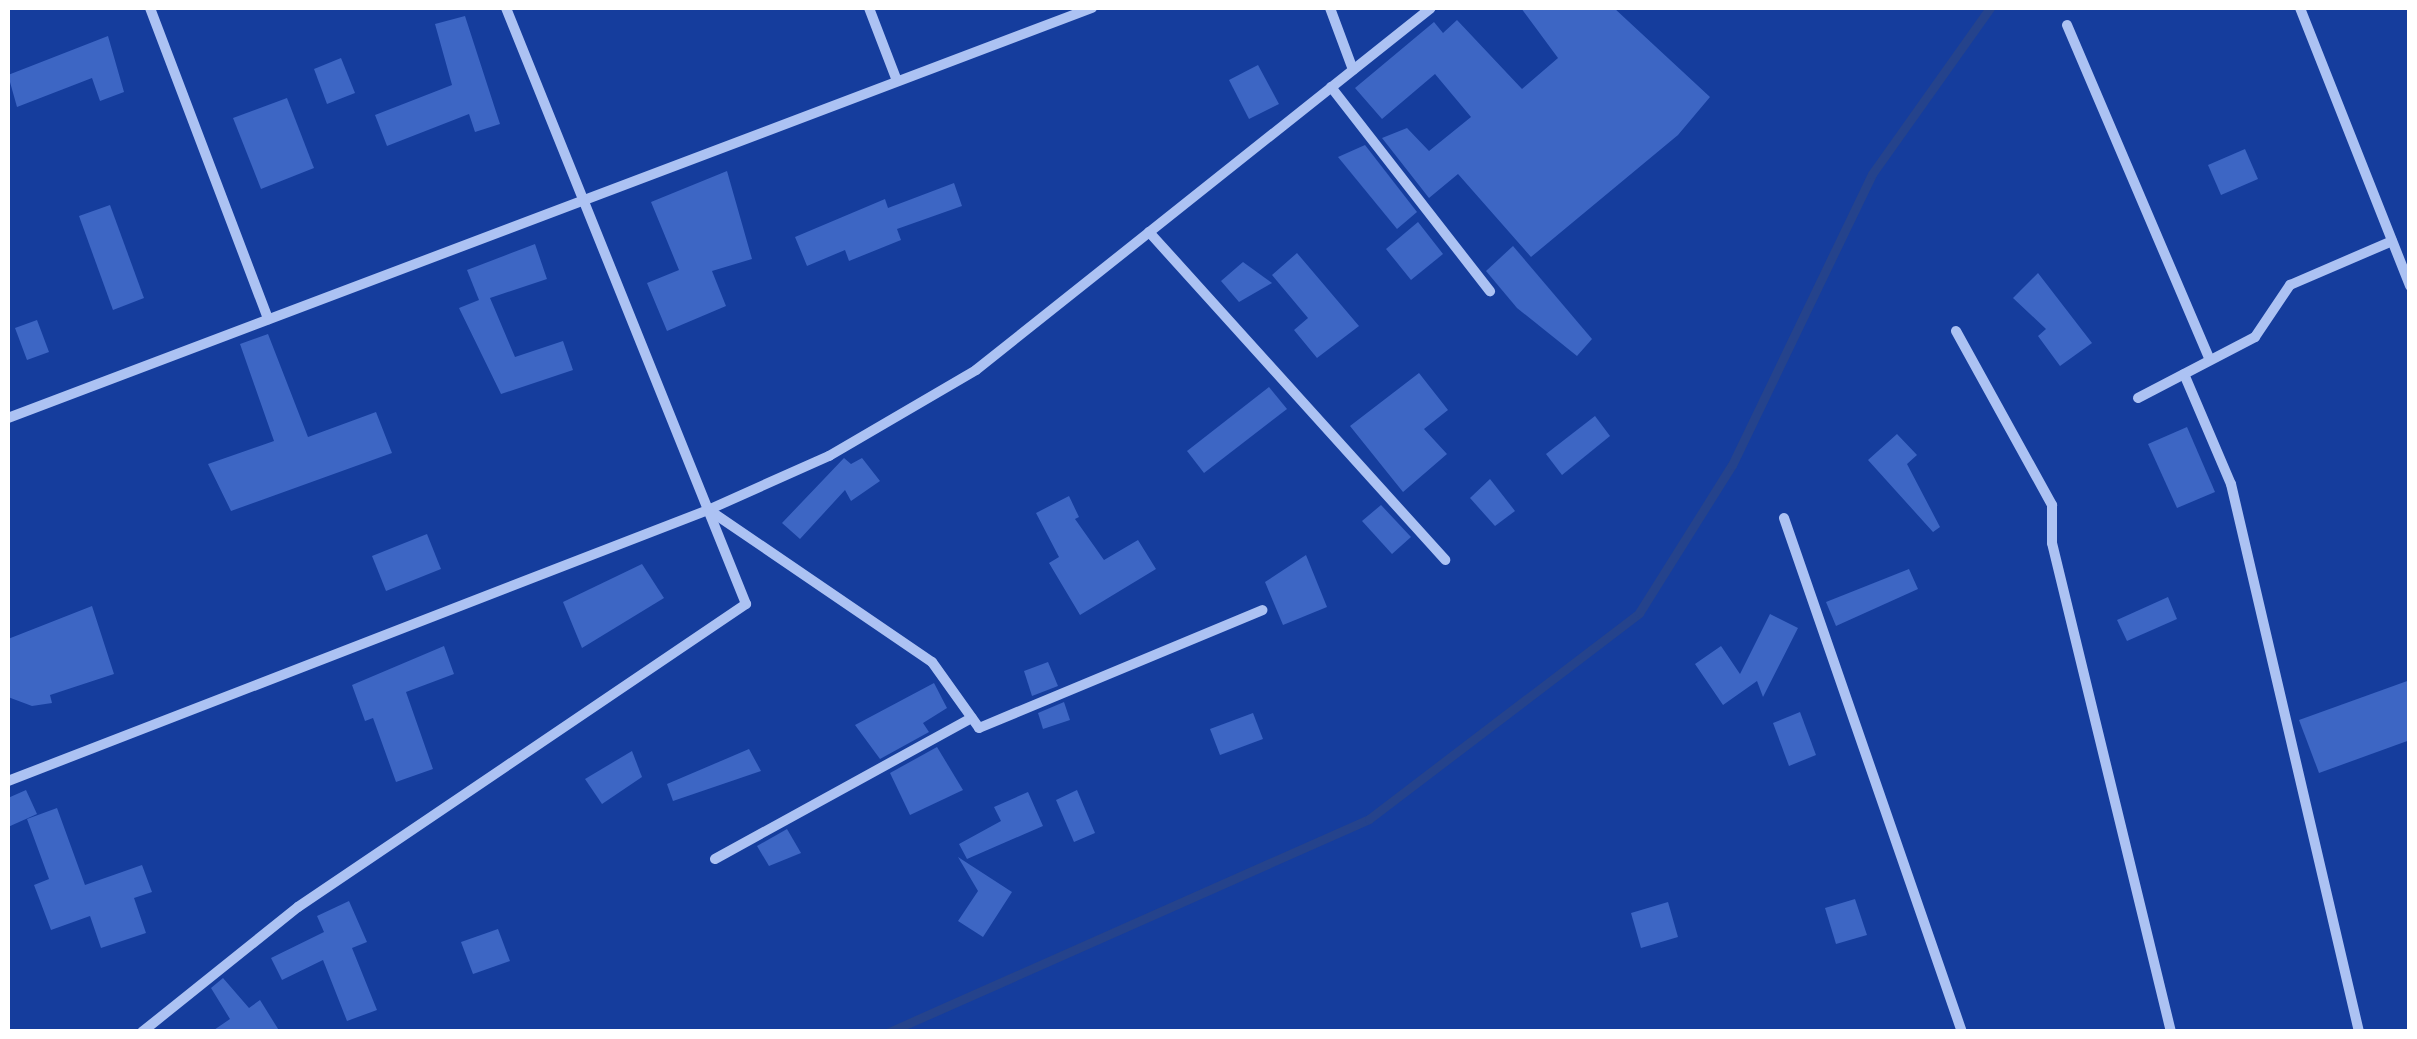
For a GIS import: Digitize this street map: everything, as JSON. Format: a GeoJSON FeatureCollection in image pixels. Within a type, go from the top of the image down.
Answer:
{"type":"FeatureCollection","features":[{"type":"Feature","properties":{"kind":"street"},"geometry":{"type":"LineString","coordinates":[[150,8],[268,319]]}},
{"type":"Feature","properties":{"kind":"street"},"geometry":{"type":"LineString","coordinates":[[142,1032],[298,907],[746,604],[506,8]]}},
{"type":"Feature","properties":{"kind":"street"},"geometry":{"type":"LineString","coordinates":[[870,8],[897,81]]}},
{"type":"Feature","properties":{"kind":"street"},"geometry":{"type":"LineString","coordinates":[[8,418],[1092,8]]}},
{"type":"Feature","properties":{"kind":"street"},"geometry":{"type":"LineString","coordinates":[[1330,8],[1353,70]]}},
{"type":"Feature","properties":{"kind":"street"},"geometry":{"type":"LineString","coordinates":[[8,781],[708,510],[829,456],[976,370],[1431,8]]}},
{"type":"Feature","properties":{"kind":"street"},"geometry":{"type":"LineString","coordinates":[[2300,8],[2410,286]]}},
{"type":"Feature","properties":{"kind":"street"},"geometry":{"type":"LineString","coordinates":[[2067,24],[2210,360]]}},
{"type":"Feature","properties":{"kind":"street"},"geometry":{"type":"LineString","coordinates":[[1331,87],[1490,291]]}},
{"type":"Feature","properties":{"kind":"street"},"geometry":{"type":"LineString","coordinates":[[1149,232],[1445,560]]}},
{"type":"Feature","properties":{"kind":"street"},"geometry":{"type":"LineString","coordinates":[[2138,398],[2256,337],[2290,285],[2392,241]]}},
{"type":"Feature","properties":{"kind":"street"},"geometry":{"type":"LineString","coordinates":[[1956,331],[2052,505],[2052,544],[2170,1032]]}},
{"type":"Feature","properties":{"kind":"street"},"geometry":{"type":"LineString","coordinates":[[2184,374],[2230,484],[2359,1032]]}},
{"type":"Feature","properties":{"kind":"street"},"geometry":{"type":"LineString","coordinates":[[708,510],[932,662],[979,728],[1262,610]]}},
{"type":"Feature","properties":{"kind":"street"},"geometry":{"type":"LineString","coordinates":[[1784,518],[1962,1032]]}},
{"type":"Feature","properties":{"kind":"street"},"geometry":{"type":"LineString","coordinates":[[714,859],[972,718]]}},
{"type":"Feature","properties":{"kind":"building"},"geometry":{"type":"Polygon","coordinates":[[[1521,8],[1614,8],[1710,97],[1678,135],[1531,257],[1458,174],[1429,198],[1382,138],[1407,128],[1429,151],[1471,117],[1435,74],[1382,119],[1355,88],[1434,22],[1443,33],[1457,20],[1522,89],[1558,58],[1521,8]]]}},
{"type":"Feature","properties":{"kind":"building"},"geometry":{"type":"Polygon","coordinates":[[[465,16],[500,124],[475,132],[469,114],[387,146],[375,115],[452,85],[435,24],[465,16]]]}},
{"type":"Feature","properties":{"kind":"building"},"geometry":{"type":"Polygon","coordinates":[[[108,36],[124,92],[100,101],[92,78],[17,107],[8,75],[108,36]]]}},
{"type":"Feature","properties":{"kind":"building"},"geometry":{"type":"Polygon","coordinates":[[[341,58],[355,93],[327,104],[314,69],[341,58]]]}},
{"type":"Feature","properties":{"kind":"building"},"geometry":{"type":"Polygon","coordinates":[[[1258,65],[1279,104],[1249,119],[1229,80],[1258,65]]]}},
{"type":"Feature","properties":{"kind":"building"},"geometry":{"type":"Polygon","coordinates":[[[287,98],[314,168],[261,189],[233,118],[287,98]]]}},
{"type":"Feature","properties":{"kind":"building"},"geometry":{"type":"Polygon","coordinates":[[[1365,145],[1417,212],[1397,229],[1338,157],[1365,145]]]}},
{"type":"Feature","properties":{"kind":"building"},"geometry":{"type":"Polygon","coordinates":[[[2245,149],[2258,179],[2221,195],[2208,165],[2245,149]]]}},
{"type":"Feature","properties":{"kind":"building"},"geometry":{"type":"Polygon","coordinates":[[[727,171],[752,259],[712,271],[726,306],[667,331],[647,283],[679,270],[651,202],[727,171]]]}},
{"type":"Feature","properties":{"kind":"building"},"geometry":{"type":"Polygon","coordinates":[[[954,183],[962,206],[897,229],[901,240],[849,261],[845,250],[807,266],[795,237],[885,199],[888,208],[954,183]]]}},
{"type":"Feature","properties":{"kind":"building"},"geometry":{"type":"Polygon","coordinates":[[[110,205],[144,298],[113,310],[79,216],[110,205]]]}},
{"type":"Feature","properties":{"kind":"building"},"geometry":{"type":"Polygon","coordinates":[[[1418,222],[1443,254],[1411,280],[1386,249],[1418,222]]]}},
{"type":"Feature","properties":{"kind":"building"},"geometry":{"type":"Polygon","coordinates":[[[535,244],[547,279],[490,298],[515,357],[563,341],[573,370],[501,394],[459,308],[479,300],[467,270],[535,244]]]}},
{"type":"Feature","properties":{"kind":"building"},"geometry":{"type":"Polygon","coordinates":[[[1513,246],[1592,339],[1577,356],[1517,308],[1486,271],[1513,246]]]}},
{"type":"Feature","properties":{"kind":"building"},"geometry":{"type":"Polygon","coordinates":[[[1297,253],[1359,326],[1317,358],[1294,330],[1308,318],[1272,275],[1297,253]]]}},
{"type":"Feature","properties":{"kind":"building"},"geometry":{"type":"Polygon","coordinates":[[[1243,262],[1272,283],[1239,302],[1221,281],[1243,262]]]}},
{"type":"Feature","properties":{"kind":"building"},"geometry":{"type":"Polygon","coordinates":[[[2038,273],[2092,343],[2060,366],[2038,336],[2046,329],[2013,298],[2038,273]]]}},
{"type":"Feature","properties":{"kind":"building"},"geometry":{"type":"Polygon","coordinates":[[[37,320],[49,352],[27,360],[15,328],[37,320]]]}},
{"type":"Feature","properties":{"kind":"building"},"geometry":{"type":"Polygon","coordinates":[[[268,334],[308,437],[376,412],[392,453],[231,511],[208,464],[274,441],[240,344],[268,334]]]}},
{"type":"Feature","properties":{"kind":"building"},"geometry":{"type":"Polygon","coordinates":[[[1419,373],[1448,410],[1424,429],[1447,454],[1403,492],[1350,426],[1419,373]]]}},
{"type":"Feature","properties":{"kind":"building"},"geometry":{"type":"Polygon","coordinates":[[[1269,387],[1287,409],[1204,473],[1187,451],[1269,387]]]}},
{"type":"Feature","properties":{"kind":"building"},"geometry":{"type":"Polygon","coordinates":[[[1595,416],[1610,436],[1562,475],[1546,454],[1595,416]]]}},
{"type":"Feature","properties":{"kind":"building"},"geometry":{"type":"Polygon","coordinates":[[[2187,427],[2215,492],[2177,508],[2148,444],[2187,427]]]}},
{"type":"Feature","properties":{"kind":"building"},"geometry":{"type":"Polygon","coordinates":[[[1897,434],[1917,455],[1907,464],[1940,527],[1933,532],[1868,460],[1897,434]]]}},
{"type":"Feature","properties":{"kind":"building"},"geometry":{"type":"Polygon","coordinates":[[[844,458],[851,464],[862,458],[880,481],[851,501],[845,490],[800,539],[782,523],[844,458]]]}},
{"type":"Feature","properties":{"kind":"building"},"geometry":{"type":"Polygon","coordinates":[[[1490,479],[1515,511],[1495,526],[1470,498],[1490,479]]]}},
{"type":"Feature","properties":{"kind":"building"},"geometry":{"type":"Polygon","coordinates":[[[1069,496],[1079,517],[1075,519],[1104,560],[1138,540],[1156,569],[1080,615],[1049,563],[1059,557],[1036,513],[1069,496]]]}},
{"type":"Feature","properties":{"kind":"building"},"geometry":{"type":"Polygon","coordinates":[[[1381,505],[1411,537],[1392,554],[1362,521],[1381,505]]]}},
{"type":"Feature","properties":{"kind":"building"},"geometry":{"type":"Polygon","coordinates":[[[427,534],[441,569],[386,591],[372,556],[427,534]]]}},
{"type":"Feature","properties":{"kind":"building"},"geometry":{"type":"Polygon","coordinates":[[[1306,555],[1327,607],[1283,625],[1265,582],[1306,555]]]}},
{"type":"Feature","properties":{"kind":"building"},"geometry":{"type":"Polygon","coordinates":[[[642,564],[664,598],[582,648],[563,602],[642,564]]]}},
{"type":"Feature","properties":{"kind":"building"},"geometry":{"type":"Polygon","coordinates":[[[1909,569],[1918,589],[1836,626],[1826,602],[1909,569]]]}},
{"type":"Feature","properties":{"kind":"building"},"geometry":{"type":"Polygon","coordinates":[[[2168,597],[2177,619],[2127,641],[2117,620],[2168,597]]]}},
{"type":"Feature","properties":{"kind":"building"},"geometry":{"type":"Polygon","coordinates":[[[92,606],[114,674],[50,695],[52,703],[32,706],[8,697],[8,639],[92,606]]]}},
{"type":"Feature","properties":{"kind":"building"},"geometry":{"type":"Polygon","coordinates":[[[1770,614],[1798,628],[1763,697],[1757,681],[1723,705],[1695,664],[1721,646],[1740,674],[1770,614]]]}},
{"type":"Feature","properties":{"kind":"building"},"geometry":{"type":"Polygon","coordinates":[[[444,646],[454,674],[406,692],[433,769],[396,782],[373,718],[365,721],[352,685],[444,646]]]}},
{"type":"Feature","properties":{"kind":"building"},"geometry":{"type":"Polygon","coordinates":[[[1048,662],[1058,686],[1032,696],[1024,671],[1048,662]]]}},
{"type":"Feature","properties":{"kind":"building"},"geometry":{"type":"Polygon","coordinates":[[[2410,680],[2410,740],[2319,773],[2299,720],[2410,680]]]}},
{"type":"Feature","properties":{"kind":"building"},"geometry":{"type":"Polygon","coordinates":[[[934,683],[947,708],[923,723],[929,732],[880,759],[855,725],[934,683]]]}},
{"type":"Feature","properties":{"kind":"building"},"geometry":{"type":"Polygon","coordinates":[[[1064,702],[1070,720],[1043,729],[1038,713],[1064,702]]]}},
{"type":"Feature","properties":{"kind":"building"},"geometry":{"type":"Polygon","coordinates":[[[1800,712],[1816,755],[1789,766],[1773,723],[1800,712]]]}},
{"type":"Feature","properties":{"kind":"building"},"geometry":{"type":"Polygon","coordinates":[[[1253,713],[1263,739],[1220,755],[1210,729],[1253,713]]]}},
{"type":"Feature","properties":{"kind":"building"},"geometry":{"type":"Polygon","coordinates":[[[937,747],[963,790],[910,815],[890,773],[937,747]]]}},
{"type":"Feature","properties":{"kind":"building"},"geometry":{"type":"Polygon","coordinates":[[[749,749],[761,771],[673,801],[667,784],[749,749]]]}},
{"type":"Feature","properties":{"kind":"building"},"geometry":{"type":"Polygon","coordinates":[[[632,751],[642,777],[602,804],[585,779],[632,751]]]}},
{"type":"Feature","properties":{"kind":"building"},"geometry":{"type":"Polygon","coordinates":[[[26,790],[37,814],[8,827],[8,798],[26,790]]]}},
{"type":"Feature","properties":{"kind":"building"},"geometry":{"type":"Polygon","coordinates":[[[1077,790],[1095,833],[1074,842],[1056,800],[1077,790]]]}},
{"type":"Feature","properties":{"kind":"building"},"geometry":{"type":"Polygon","coordinates":[[[1028,792],[1043,826],[967,859],[959,844],[1001,821],[994,807],[1028,792]]]}},
{"type":"Feature","properties":{"kind":"building"},"geometry":{"type":"Polygon","coordinates":[[[57,808],[85,885],[142,865],[152,892],[134,898],[146,933],[101,948],[90,916],[51,930],[34,885],[49,879],[27,819],[57,808]]]}},
{"type":"Feature","properties":{"kind":"building"},"geometry":{"type":"Polygon","coordinates":[[[787,829],[801,853],[769,866],[757,846],[787,829]]]}},
{"type":"Feature","properties":{"kind":"building"},"geometry":{"type":"Polygon","coordinates":[[[958,857],[1012,892],[983,937],[958,921],[978,891],[958,857]]]}},
{"type":"Feature","properties":{"kind":"building"},"geometry":{"type":"Polygon","coordinates":[[[1855,899],[1867,935],[1836,944],[1825,908],[1855,899]]]}},
{"type":"Feature","properties":{"kind":"building"},"geometry":{"type":"Polygon","coordinates":[[[349,901],[367,942],[352,948],[377,1010],[347,1021],[323,960],[282,980],[271,958],[324,932],[317,916],[349,901]]]}},
{"type":"Feature","properties":{"kind":"building"},"geometry":{"type":"Polygon","coordinates":[[[1668,902],[1678,937],[1641,948],[1631,913],[1668,902]]]}},
{"type":"Feature","properties":{"kind":"building"},"geometry":{"type":"Polygon","coordinates":[[[498,929],[510,961],[473,974],[461,942],[498,929]]]}},
{"type":"Feature","properties":{"kind":"building"},"geometry":{"type":"Polygon","coordinates":[[[223,978],[249,1008],[260,1000],[280,1032],[211,1032],[230,1019],[211,988],[223,978]]]}},
{"type":"Feature","properties":{"kind":"waterway"},"geometry":{"type":"LineString","coordinates":[[889,1032],[1369,819],[1639,613],[1732,465],[1872,174],[1990,8]]}}]}
